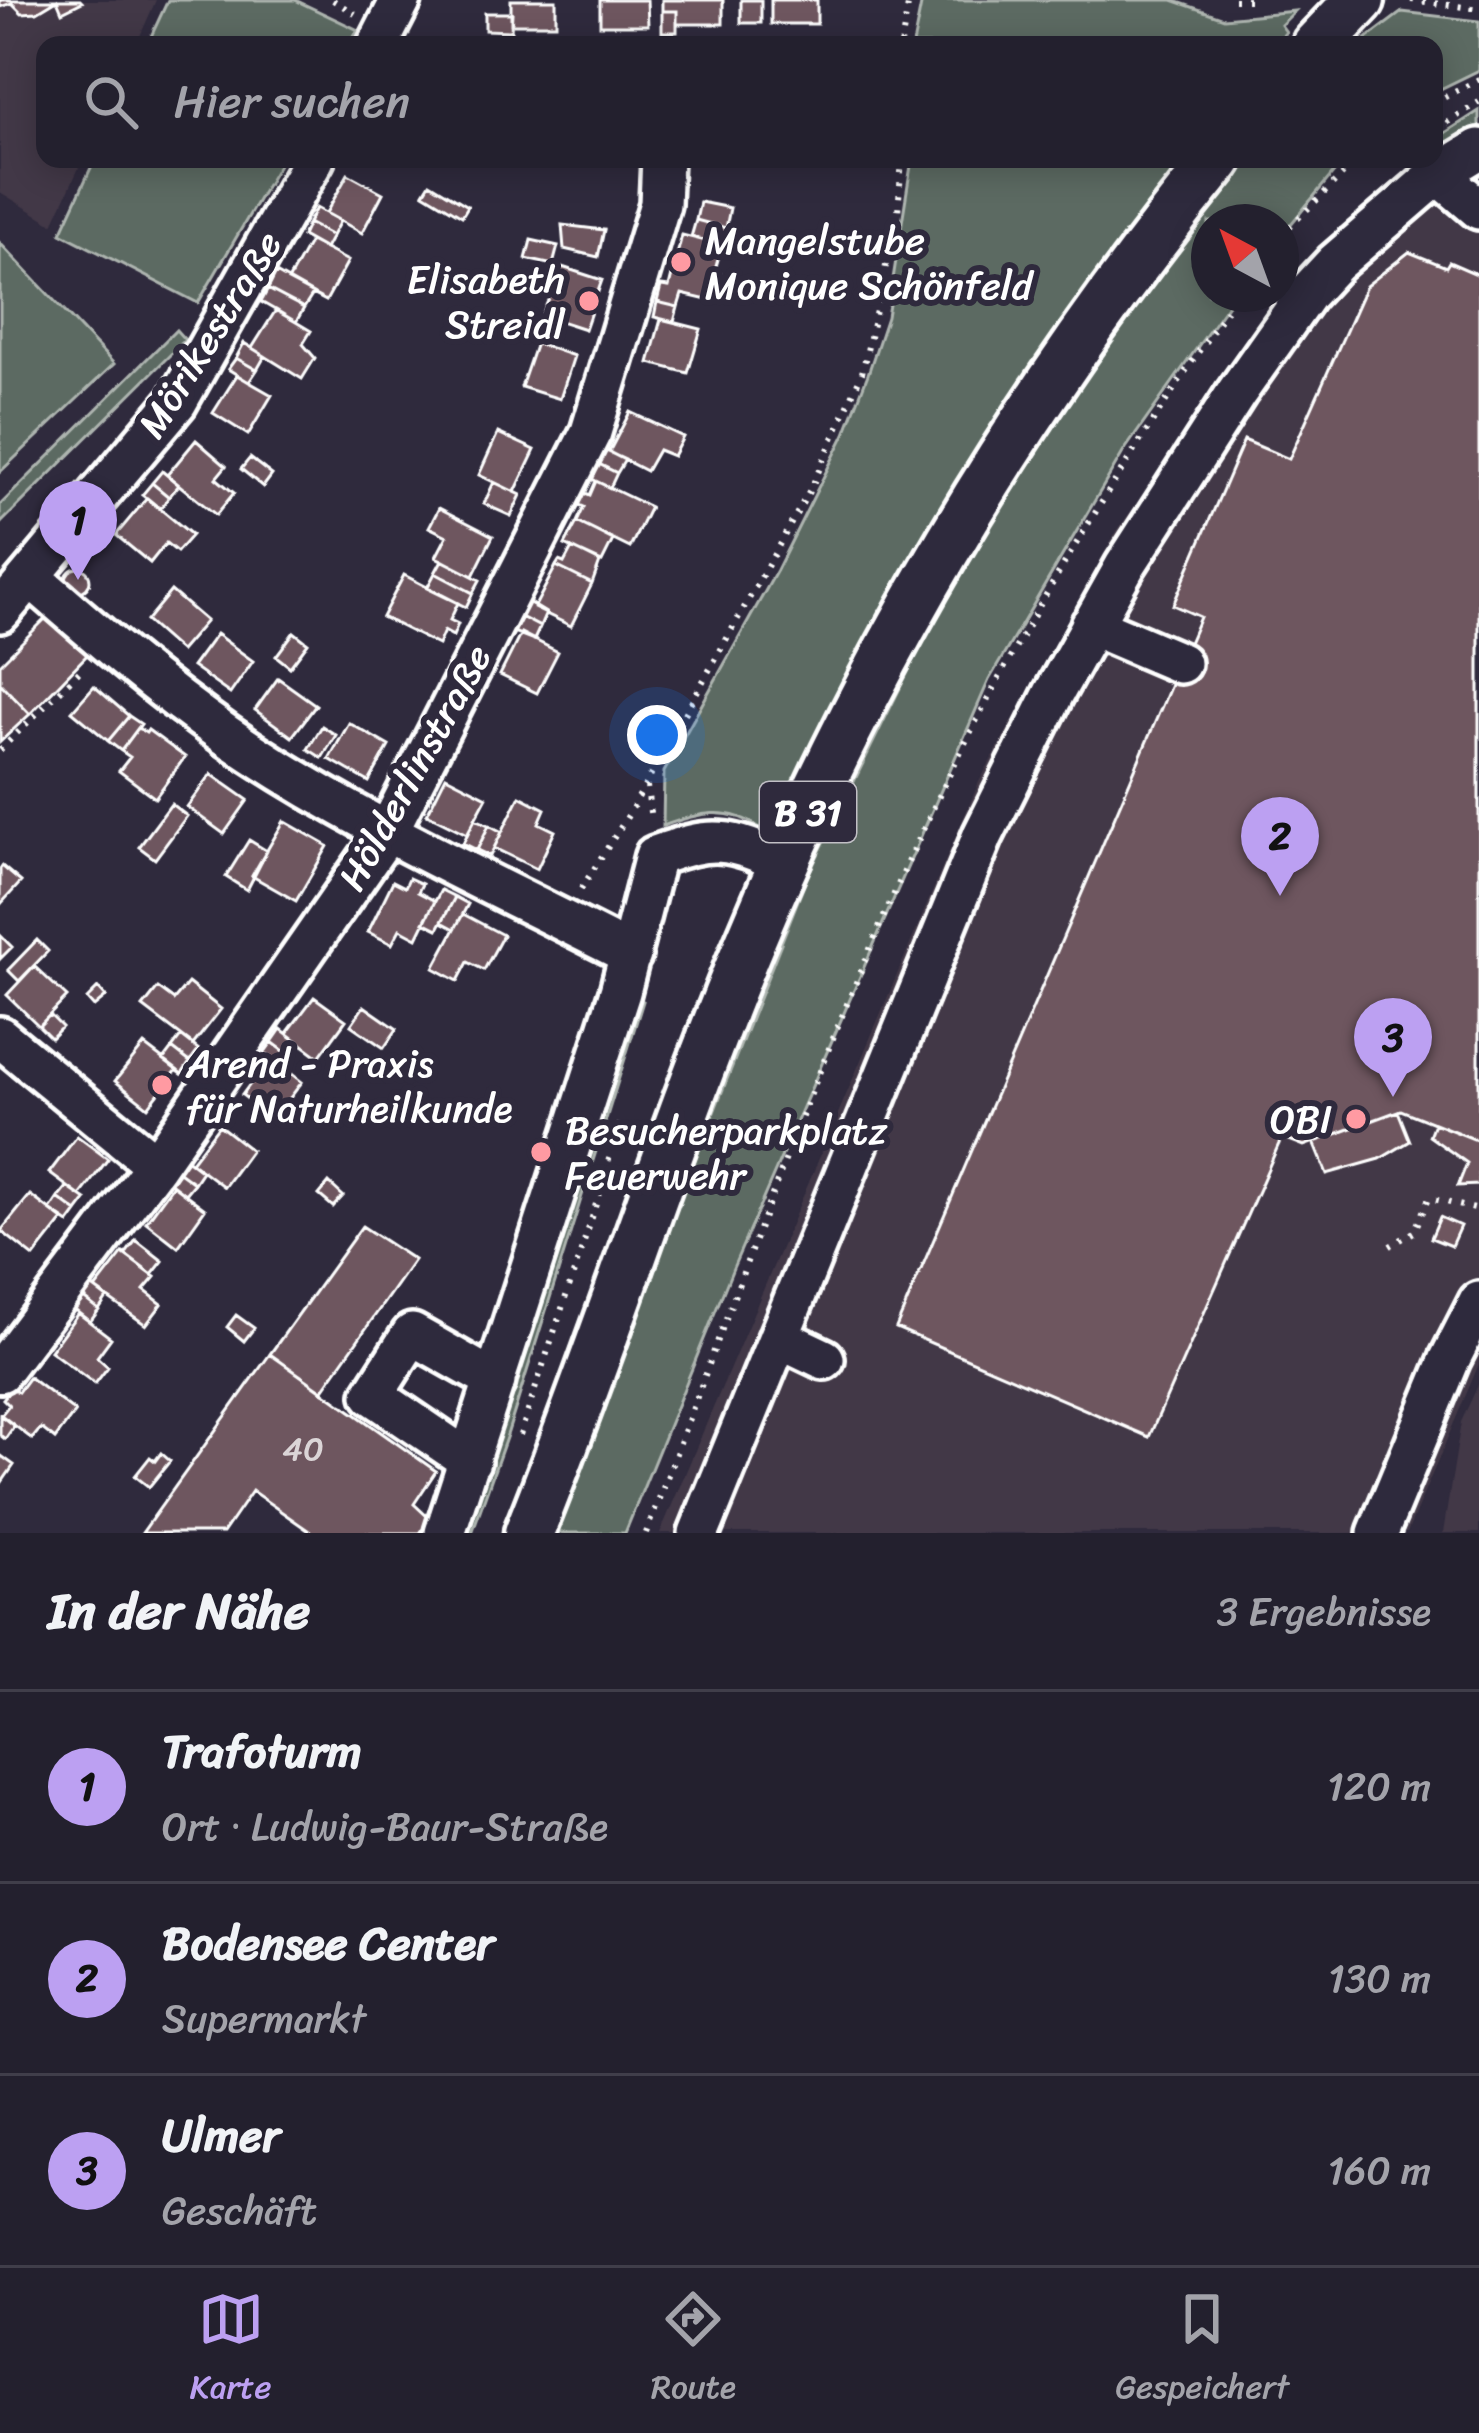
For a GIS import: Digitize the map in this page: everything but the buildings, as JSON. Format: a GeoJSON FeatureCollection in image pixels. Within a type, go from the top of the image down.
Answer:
{"type":"FeatureCollection","features":[{"type":"Feature","properties":{"kind":"main road","name":"B 31"},"geometry":{"type":"LineString","coordinates":[[529,1533],[683,1113],[784,863],[885,657],[977,497],[1106,303],[1211,168]]}},
{"type":"Feature","properties":{"kind":"street"},"geometry":{"type":"LineString","coordinates":[[392,36],[401,0]]}},
{"type":"Feature","properties":{"kind":"street"},"geometry":{"type":"LineString","coordinates":[[700,1533],[983,835],[1124,566],[1307,293],[1334,263],[1438,174],[1479,149]]}},
{"type":"Feature","properties":{"kind":"street","name":"Mörikestraße"},"geometry":{"type":"LineString","coordinates":[[0,612],[177,402],[309,168]]}},
{"type":"Feature","properties":{"kind":"street","name":"Hölderlinstraße"},"geometry":{"type":"LineString","coordinates":[[0,1372],[156,1165],[388,831],[592,432],[660,204],[662,168]]}},
{"type":"Feature","properties":{"kind":"street"},"geometry":{"type":"LineString","coordinates":[[1438,174],[1479,209]]}},
{"type":"Feature","properties":{"kind":"street"},"geometry":{"type":"LineString","coordinates":[[32,578],[108,644],[228,736],[388,831],[631,956]]}},
{"type":"Feature","properties":{"kind":"street"},"geometry":{"type":"LineString","coordinates":[[1091,626],[1180,663]]}},
{"type":"Feature","properties":{"kind":"street"},"geometry":{"type":"LineString","coordinates":[[445,1533],[631,956],[655,856],[694,842],[736,842],[784,863]]}},
{"type":"Feature","properties":{"kind":"street"},"geometry":{"type":"LineString","coordinates":[[0,1037],[156,1165]]}},
{"type":"Feature","properties":{"kind":"street"},"geometry":{"type":"LineString","coordinates":[[1378,1533],[1450,1358],[1479,1302]]}},
{"type":"Feature","properties":{"kind":"street"},"geometry":{"type":"LineString","coordinates":[[470,1461],[374,1395],[412,1334],[495,1381]]}},
{"type":"Feature","properties":{"kind":"street"},"geometry":{"type":"LineString","coordinates":[[780,1338],[824,1358]]}},
{"type":"Feature","properties":{"kind":"path"},"geometry":{"type":"LineString","coordinates":[[903,36],[909,0]]}},
{"type":"Feature","properties":{"kind":"path"},"geometry":{"type":"LineString","coordinates":[[1234,0],[1252,0]]}},
{"type":"Feature","properties":{"kind":"path"},"geometry":{"type":"LineString","coordinates":[[1411,0],[1479,9]]}},
{"type":"Feature","properties":{"kind":"path"},"geometry":{"type":"LineString","coordinates":[[1443,98],[1479,79]]}},
{"type":"Feature","properties":{"kind":"path"},"geometry":{"type":"LineString","coordinates":[[1443,125],[1479,102]]}},
{"type":"Feature","properties":{"kind":"path"},"geometry":{"type":"LineString","coordinates":[[562,920],[629,814],[790,525],[846,411],[862,373],[882,296],[901,168]]}},
{"type":"Feature","properties":{"kind":"path"},"geometry":{"type":"LineString","coordinates":[[1299,217],[1350,168]]}},
{"type":"Feature","properties":{"kind":"path"},"geometry":{"type":"LineString","coordinates":[[646,1533],[836,1033],[942,794],[988,698],[1065,560],[1225,312]]}},
{"type":"Feature","properties":{"kind":"path"},"geometry":{"type":"LineString","coordinates":[[0,750],[108,644]]}},
{"type":"Feature","properties":{"kind":"path"},"geometry":{"type":"LineString","coordinates":[[1390,1246],[1414,1232],[1429,1198],[1479,1210]]}},
{"type":"Feature","properties":{"kind":"shaded area"},"geometry":{"type":"Polygon","coordinates":[[[0,0],[156,0],[140,36],[36,36],[36,168],[79,168],[53,224],[0,192],[0,0]]]}},
{"type":"Feature","properties":{"kind":"shaded area"},"geometry":{"type":"Polygon","coordinates":[[[1479,143],[1479,1364],[1407,1533],[660,1533],[979,782],[1117,531],[1275,312],[1299,312],[1299,278],[1307,267],[1479,143]]]}},
{"type":"Feature","properties":{"kind":"shaded area"},"geometry":{"type":"Polygon","coordinates":[[[1479,1383],[1479,1533],[1443,1533],[1461,1422],[1479,1383]]]}},
{"type":"Feature","properties":{"kind":"green space"},"geometry":{"type":"Polygon","coordinates":[[[168,0],[295,0],[358,30],[354,36],[151,36],[168,0]]]}},
{"type":"Feature","properties":{"kind":"green space"},"geometry":{"type":"Polygon","coordinates":[[[922,0],[1172,0],[1224,18],[1295,11],[1281,25],[1286,32],[1282,36],[915,36],[922,0]]]}},
{"type":"Feature","properties":{"kind":"green space"},"geometry":{"type":"Polygon","coordinates":[[[1402,12],[1479,21],[1479,70],[1443,88],[1443,36],[1370,36],[1402,12]]]}},
{"type":"Feature","properties":{"kind":"green space"},"geometry":{"type":"Polygon","coordinates":[[[1479,111],[1479,129],[1443,147],[1443,134],[1479,111]]]}},
{"type":"Feature","properties":{"kind":"green space"},"geometry":{"type":"Polygon","coordinates":[[[91,168],[277,168],[198,303],[61,233],[91,168]]]}},
{"type":"Feature","properties":{"kind":"green space"},"geometry":{"type":"Polygon","coordinates":[[[911,168],[1179,168],[1052,342],[970,468],[856,664],[788,800],[760,828],[724,814],[663,826],[664,772],[777,570],[845,434],[887,317],[911,168]]]}},
{"type":"Feature","properties":{"kind":"green space"},"geometry":{"type":"Polygon","coordinates":[[[1241,168],[1338,168],[1299,214],[1299,204],[1212,204],[1241,168]]]}},
{"type":"Feature","properties":{"kind":"green space"},"geometry":{"type":"Polygon","coordinates":[[[1191,232],[1191,312],[1222,312],[1124,451],[989,680],[733,1268],[625,1533],[547,1533],[808,875],[932,623],[1102,352],[1191,232]]]}},
{"type":"Feature","properties":{"kind":"green space"},"geometry":{"type":"Polygon","coordinates":[[[0,243],[114,364],[0,472],[0,243]]]}},
{"type":"Feature","properties":{"kind":"green space"},"geometry":{"type":"Polygon","coordinates":[[[176,330],[185,340],[0,524],[0,505],[176,330]]]}},
{"type":"Feature","properties":{"kind":"green space"},"geometry":{"type":"Polygon","coordinates":[[[631,996],[643,1001],[508,1432],[472,1533],[463,1533],[631,996]]]}},
{"type":"Feature","properties":{"kind":"place","name":"Mangelstube Monique Schönfeld"},"geometry":{"type":"Point","coordinates":[681,262]}},
{"type":"Feature","properties":{"kind":"place","name":"Elisabeth Streidl"},"geometry":{"type":"Point","coordinates":[589,301]}},
{"type":"Feature","properties":{"kind":"place","name":"Trafoturm"},"geometry":{"type":"Point","coordinates":[78,580]}},
{"type":"Feature","properties":{"kind":"place","name":"Bodensee Center"},"geometry":{"type":"Point","coordinates":[1280,896]}},
{"type":"Feature","properties":{"kind":"place","name":"Arend - Praxis für Naturheilkunde"},"geometry":{"type":"Point","coordinates":[162,1085]}},
{"type":"Feature","properties":{"kind":"place","name":"Ulmer"},"geometry":{"type":"Point","coordinates":[1393,1097]}},
{"type":"Feature","properties":{"kind":"place","name":"OBI"},"geometry":{"type":"Point","coordinates":[1356,1119]}},
{"type":"Feature","properties":{"kind":"place","name":"Besucherparkplatz Feuerwehr"},"geometry":{"type":"Point","coordinates":[541,1152]}}]}
